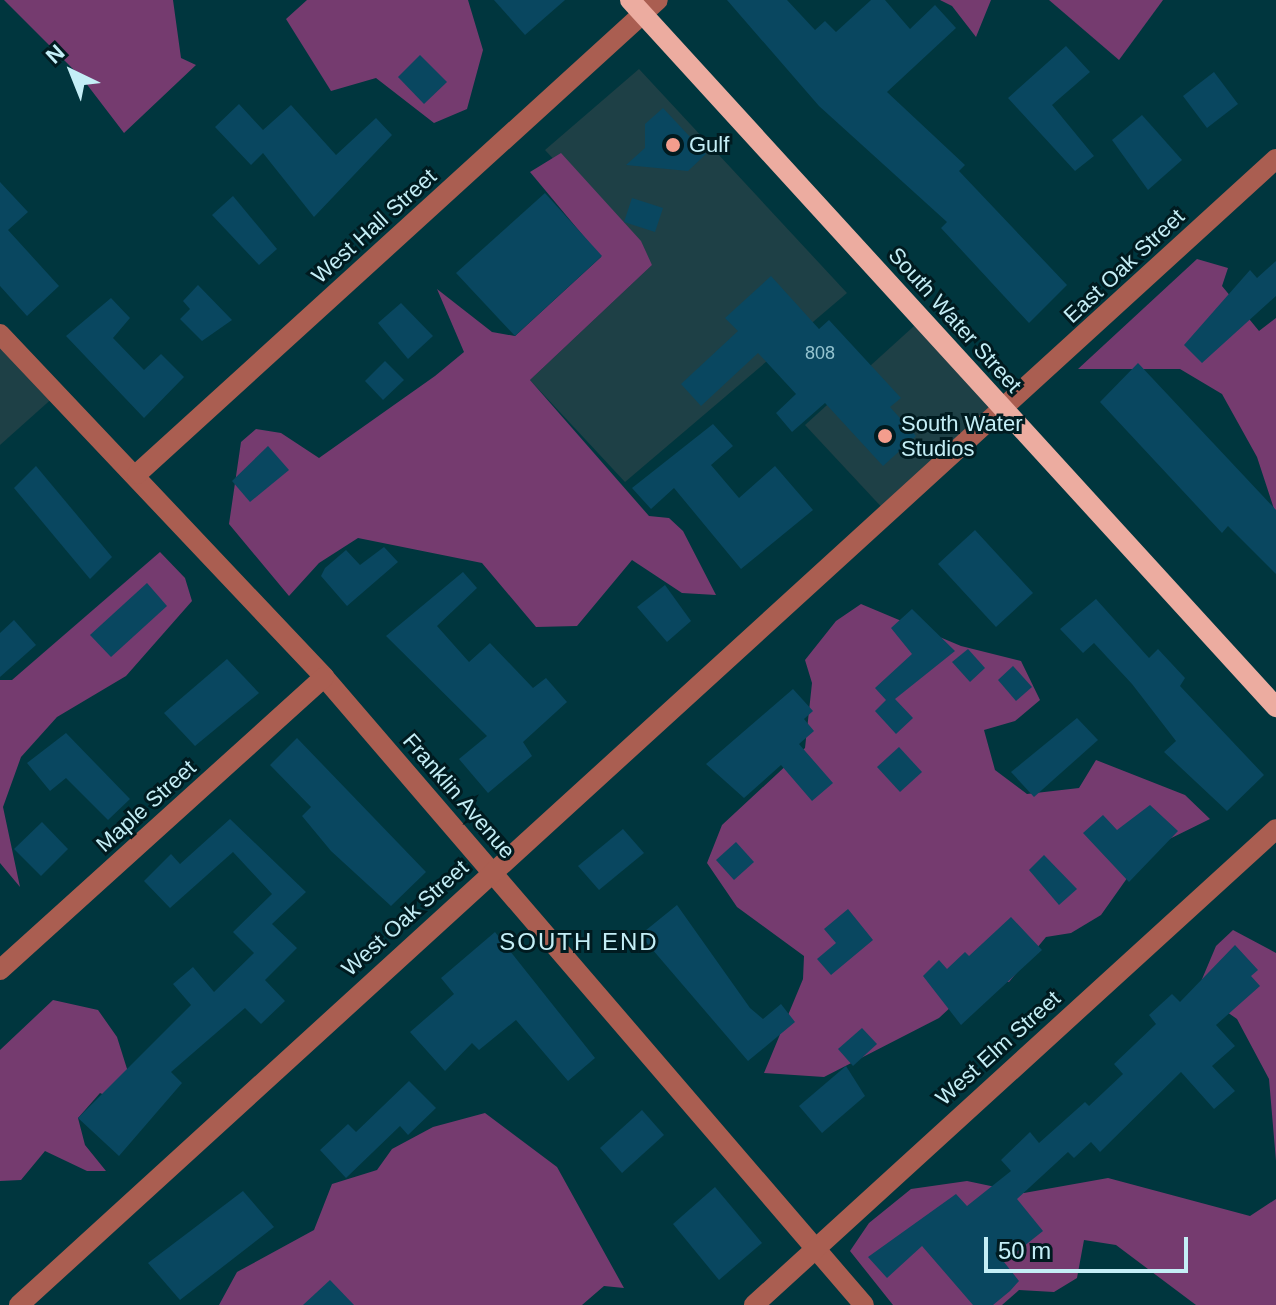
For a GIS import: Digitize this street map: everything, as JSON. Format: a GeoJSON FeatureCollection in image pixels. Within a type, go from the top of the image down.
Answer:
{"type":"FeatureCollection","features":[{"type":"Feature","properties":{"kind":"main road","name":"South Water Street"},"geometry":{"type":"LineString","coordinates":[[644,5],[1004,409],[1276,707]]}},
{"type":"Feature","properties":{"kind":"street","name":"West Hall Street"},"geometry":{"type":"LineString","coordinates":[[137,474],[644,5]]}},
{"type":"Feature","properties":{"kind":"street","name":"East Oak Street"},"geometry":{"type":"LineString","coordinates":[[1004,409],[1276,159]]}},
{"type":"Feature","properties":{"kind":"street","name":"Franklin Avenue"},"geometry":{"type":"LineString","coordinates":[[0,334],[137,474],[324,677],[864,1305]]}},
{"type":"Feature","properties":{"kind":"street","name":"West Oak Street"},"geometry":{"type":"LineString","coordinates":[[19,1305],[1004,409]]}},
{"type":"Feature","properties":{"kind":"street","name":"Maple Street"},"geometry":{"type":"LineString","coordinates":[[0,970],[324,677]]}},
{"type":"Feature","properties":{"kind":"street","name":"West Elm Street"},"geometry":{"type":"LineString","coordinates":[[754,1305],[1276,829]]}},
{"type":"Feature","properties":{"kind":"shaded area"},"geometry":{"type":"Polygon","coordinates":[[[4,0],[173,0],[181,58],[196,65],[124,133],[82,78],[4,0]]]}},
{"type":"Feature","properties":{"kind":"shaded area"},"geometry":{"type":"Polygon","coordinates":[[[307,0],[468,0],[483,50],[467,109],[434,123],[376,78],[331,91],[286,19],[307,0]]]}},
{"type":"Feature","properties":{"kind":"shaded area"},"geometry":{"type":"Polygon","coordinates":[[[940,0],[991,0],[976,37],[952,6],[940,0]]]}},
{"type":"Feature","properties":{"kind":"shaded area"},"geometry":{"type":"Polygon","coordinates":[[[1049,0],[1163,0],[1119,60],[1049,0]]]}},
{"type":"Feature","properties":{"kind":"shaded area"},"geometry":{"type":"Polygon","coordinates":[[[639,69],[847,293],[625,482],[530,380],[652,265],[545,150],[639,69]]]}},
{"type":"Feature","properties":{"kind":"shaded area"},"geometry":{"type":"Polygon","coordinates":[[[561,153],[641,241],[652,265],[530,380],[649,516],[669,518],[683,531],[716,595],[682,593],[632,560],[577,626],[536,627],[482,563],[358,538],[319,563],[289,596],[229,524],[241,442],[256,429],[281,433],[319,458],[435,376],[464,352],[437,289],[492,332],[515,336],[601,257],[530,172],[561,153]]]}},
{"type":"Feature","properties":{"kind":"shaded area"},"geometry":{"type":"Polygon","coordinates":[[[1197,259],[1228,268],[1222,286],[1259,331],[1276,318],[1276,515],[1257,457],[1222,394],[1180,369],[1078,369],[1197,259]]]}},
{"type":"Feature","properties":{"kind":"shaded area"},"geometry":{"type":"Polygon","coordinates":[[[924,317],[1004,409],[888,514],[805,425],[924,317]]]}},
{"type":"Feature","properties":{"kind":"shaded area"},"geometry":{"type":"Polygon","coordinates":[[[0,342],[56,395],[0,445],[0,342]]]}},
{"type":"Feature","properties":{"kind":"shaded area"},"geometry":{"type":"Polygon","coordinates":[[[160,552],[185,578],[192,601],[126,676],[57,717],[21,757],[3,807],[20,887],[0,863],[0,680],[12,680],[160,552]]]}},
{"type":"Feature","properties":{"kind":"shaded area"},"geometry":{"type":"Polygon","coordinates":[[[861,604],[961,646],[1021,661],[1040,700],[1015,721],[984,730],[995,770],[1027,794],[1079,788],[1096,760],[1185,795],[1210,819],[1147,850],[1101,915],[1071,933],[1046,937],[1009,982],[981,979],[939,1018],[824,1077],[764,1073],[803,979],[804,956],[737,907],[707,863],[722,825],[805,748],[812,683],[805,660],[836,621],[861,604]]]}},
{"type":"Feature","properties":{"kind":"shaded area"},"geometry":{"type":"Polygon","coordinates":[[[1233,930],[1276,953],[1276,1161],[1269,1079],[1237,1019],[1197,991],[1216,946],[1233,930]]]}},
{"type":"Feature","properties":{"kind":"shaded area"},"geometry":{"type":"Polygon","coordinates":[[[53,1000],[98,1010],[117,1037],[133,1088],[122,1103],[100,1093],[78,1118],[85,1145],[106,1171],[87,1171],[45,1151],[21,1180],[0,1181],[0,1050],[53,1000]]]}},
{"type":"Feature","properties":{"kind":"shaded area"},"geometry":{"type":"Polygon","coordinates":[[[485,1113],[557,1167],[624,1288],[604,1286],[582,1305],[219,1305],[237,1272],[314,1230],[332,1184],[377,1170],[392,1149],[433,1127],[485,1113]]]}},
{"type":"Feature","properties":{"kind":"shaded area"},"geometry":{"type":"Polygon","coordinates":[[[1108,1178],[1250,1216],[1276,1199],[1276,1305],[1196,1305],[1116,1245],[1084,1240],[1077,1278],[1054,1292],[1019,1290],[1002,1305],[893,1305],[850,1251],[869,1223],[911,1189],[967,1181],[1024,1193],[1108,1178]]]}},
{"type":"Feature","properties":{"kind":"building"},"geometry":{"type":"Polygon","coordinates":[[[494,0],[565,0],[525,35],[494,0]]]}},
{"type":"Feature","properties":{"kind":"building"},"geometry":{"type":"Polygon","coordinates":[[[727,0],[787,0],[815,30],[825,21],[836,32],[871,0],[885,0],[910,29],[935,5],[956,28],[887,92],[965,165],[959,171],[1067,285],[1029,323],[941,228],[947,222],[819,106],[727,0]]]}},
{"type":"Feature","properties":{"kind":"building"},"geometry":{"type":"Polygon","coordinates":[[[1066,46],[1090,72],[1052,105],[1094,156],[1075,171],[1008,98],[1066,46]]]}},
{"type":"Feature","properties":{"kind":"building"},"geometry":{"type":"Polygon","coordinates":[[[420,55],[447,82],[424,104],[398,77],[420,55]]]}},
{"type":"Feature","properties":{"kind":"building"},"geometry":{"type":"Polygon","coordinates":[[[1214,72],[1238,104],[1207,128],[1183,96],[1214,72]]]}},
{"type":"Feature","properties":{"kind":"building"},"geometry":{"type":"Polygon","coordinates":[[[239,104],[263,130],[291,105],[336,155],[376,118],[392,135],[314,217],[263,153],[251,165],[215,127],[239,104]]]}},
{"type":"Feature","properties":{"kind":"building","name":"Gulf"},"geometry":{"type":"Polygon","coordinates":[[[663,108],[706,154],[688,171],[626,165],[645,148],[645,124],[663,108]]]}},
{"type":"Feature","properties":{"kind":"building"},"geometry":{"type":"Polygon","coordinates":[[[1142,115],[1182,160],[1148,190],[1112,140],[1142,115]]]}},
{"type":"Feature","properties":{"kind":"building"},"geometry":{"type":"Polygon","coordinates":[[[0,182],[28,212],[8,230],[59,286],[27,316],[0,286],[0,182]]]}},
{"type":"Feature","properties":{"kind":"building"},"geometry":{"type":"Polygon","coordinates":[[[545,193],[602,256],[515,336],[456,273],[545,193]]]}},
{"type":"Feature","properties":{"kind":"building"},"geometry":{"type":"Polygon","coordinates":[[[233,196],[277,249],[259,265],[212,215],[233,196]]]}},
{"type":"Feature","properties":{"kind":"building"},"geometry":{"type":"Polygon","coordinates":[[[632,198],[663,208],[655,232],[624,222],[632,198]]]}},
{"type":"Feature","properties":{"kind":"building"},"geometry":{"type":"Polygon","coordinates":[[[1276,261],[1276,296],[1202,363],[1184,345],[1250,270],[1257,278],[1276,261]]]}},
{"type":"Feature","properties":{"kind":"building"},"geometry":{"type":"Polygon","coordinates":[[[771,276],[819,329],[829,320],[901,398],[890,407],[916,436],[883,466],[825,403],[792,432],[776,413],[796,394],[758,353],[701,406],[681,384],[738,331],[725,318],[771,276]]]}},
{"type":"Feature","properties":{"kind":"building"},"geometry":{"type":"Polygon","coordinates":[[[198,285],[232,320],[202,341],[180,319],[190,309],[183,301],[198,285]]]}},
{"type":"Feature","properties":{"kind":"building"},"geometry":{"type":"Polygon","coordinates":[[[111,298],[130,318],[113,338],[144,370],[161,354],[184,377],[144,418],[66,336],[111,298]]]}},
{"type":"Feature","properties":{"kind":"building"},"geometry":{"type":"Polygon","coordinates":[[[401,303],[433,336],[408,359],[378,323],[401,303]]]}},
{"type":"Feature","properties":{"kind":"building"},"geometry":{"type":"Polygon","coordinates":[[[385,361],[404,380],[383,400],[365,381],[385,361]]]}},
{"type":"Feature","properties":{"kind":"building"},"geometry":{"type":"Polygon","coordinates":[[[1138,363],[1276,510],[1276,574],[1228,526],[1222,533],[1100,402],[1138,363]]]}},
{"type":"Feature","properties":{"kind":"building"},"geometry":{"type":"Polygon","coordinates":[[[713,424],[733,446],[711,465],[739,498],[775,466],[813,510],[741,569],[674,488],[651,509],[632,488],[713,424]]]}},
{"type":"Feature","properties":{"kind":"building"},"geometry":{"type":"Polygon","coordinates":[[[268,446],[289,470],[250,502],[232,481],[268,446]]]}},
{"type":"Feature","properties":{"kind":"building"},"geometry":{"type":"Polygon","coordinates":[[[36,466],[112,557],[90,579],[14,488],[36,466]]]}},
{"type":"Feature","properties":{"kind":"building"},"geometry":{"type":"Polygon","coordinates":[[[975,530],[1033,593],[996,627],[938,564],[975,530]]]}},
{"type":"Feature","properties":{"kind":"building"},"geometry":{"type":"Polygon","coordinates":[[[384,547],[398,562],[347,606],[321,576],[325,568],[346,550],[360,565],[384,547]]]}},
{"type":"Feature","properties":{"kind":"building"},"geometry":{"type":"Polygon","coordinates":[[[463,572],[477,588],[437,626],[469,662],[490,643],[533,688],[546,678],[567,702],[523,742],[532,756],[488,793],[459,759],[487,736],[386,636],[463,572]]]}},
{"type":"Feature","properties":{"kind":"building"},"geometry":{"type":"Polygon","coordinates":[[[147,583],[167,606],[111,657],[90,635],[147,583]]]}},
{"type":"Feature","properties":{"kind":"building"},"geometry":{"type":"Polygon","coordinates":[[[665,585],[691,621],[667,642],[637,607],[665,585]]]}},
{"type":"Feature","properties":{"kind":"building"},"geometry":{"type":"Polygon","coordinates":[[[1096,599],[1149,658],[1158,649],[1185,678],[1180,686],[1264,775],[1227,811],[1164,752],[1176,741],[1132,684],[1094,643],[1083,653],[1060,629],[1096,599]]]}},
{"type":"Feature","properties":{"kind":"building"},"geometry":{"type":"Polygon","coordinates":[[[912,609],[955,651],[895,699],[913,718],[896,734],[875,711],[886,700],[875,688],[912,654],[891,628],[912,609]]]}},
{"type":"Feature","properties":{"kind":"building"},"geometry":{"type":"Polygon","coordinates":[[[14,620],[36,645],[0,677],[0,633],[14,620]]]}},
{"type":"Feature","properties":{"kind":"building"},"geometry":{"type":"Polygon","coordinates":[[[968,649],[985,668],[970,682],[952,662],[968,649]]]}},
{"type":"Feature","properties":{"kind":"building"},"geometry":{"type":"Polygon","coordinates":[[[227,659],[259,693],[195,746],[164,713],[227,659]]]}},
{"type":"Feature","properties":{"kind":"building"},"geometry":{"type":"Polygon","coordinates":[[[1013,666],[1032,687],[1016,701],[998,680],[1013,666]]]}},
{"type":"Feature","properties":{"kind":"building"},"geometry":{"type":"Polygon","coordinates":[[[793,689],[813,711],[804,719],[814,731],[799,744],[833,783],[812,801],[781,765],[744,798],[706,764],[793,689]]]}},
{"type":"Feature","properties":{"kind":"building"},"geometry":{"type":"Polygon","coordinates":[[[1077,718],[1098,740],[1034,797],[1011,772],[1077,718]]]}},
{"type":"Feature","properties":{"kind":"building"},"geometry":{"type":"Polygon","coordinates":[[[66,733],[130,799],[108,820],[66,778],[50,791],[27,763],[66,733]]]}},
{"type":"Feature","properties":{"kind":"building"},"geometry":{"type":"Polygon","coordinates":[[[297,738],[426,872],[391,906],[331,851],[302,816],[311,807],[270,765],[297,738]]]}},
{"type":"Feature","properties":{"kind":"building"},"geometry":{"type":"Polygon","coordinates":[[[899,747],[922,772],[900,792],[877,767],[899,747]]]}},
{"type":"Feature","properties":{"kind":"building"},"geometry":{"type":"Polygon","coordinates":[[[1150,805],[1178,831],[1129,882],[1083,833],[1103,815],[1117,830],[1150,805]]]}},
{"type":"Feature","properties":{"kind":"building"},"geometry":{"type":"Polygon","coordinates":[[[230,819],[306,892],[272,924],[297,948],[265,980],[285,1001],[261,1024],[245,1008],[171,1072],[182,1083],[119,1156],[78,1118],[191,1005],[173,984],[193,967],[214,992],[254,953],[233,932],[272,894],[233,852],[170,908],[144,881],[171,854],[180,864],[230,819]]]}},
{"type":"Feature","properties":{"kind":"building"},"geometry":{"type":"Polygon","coordinates":[[[42,822],[68,849],[41,876],[14,849],[42,822]]]}},
{"type":"Feature","properties":{"kind":"building"},"geometry":{"type":"Polygon","coordinates":[[[623,829],[644,853],[599,890],[578,866],[623,829]]]}},
{"type":"Feature","properties":{"kind":"building"},"geometry":{"type":"Polygon","coordinates":[[[736,842],[754,862],[734,880],[716,860],[736,842]]]}},
{"type":"Feature","properties":{"kind":"building"},"geometry":{"type":"Polygon","coordinates":[[[1044,855],[1077,889],[1059,905],[1029,870],[1044,855]]]}},
{"type":"Feature","properties":{"kind":"building"},"geometry":{"type":"Polygon","coordinates":[[[677,905],[750,1008],[763,1019],[781,1004],[795,1022],[748,1061],[640,935],[677,905]]]}},
{"type":"Feature","properties":{"kind":"building"},"geometry":{"type":"Polygon","coordinates":[[[848,909],[873,940],[831,975],[817,959],[836,943],[824,929],[848,909]]]}},
{"type":"Feature","properties":{"kind":"building"},"geometry":{"type":"Polygon","coordinates":[[[1011,917],[1042,950],[961,1025],[923,976],[939,960],[947,969],[965,952],[969,956],[1011,917]]]}},
{"type":"Feature","properties":{"kind":"building"},"geometry":{"type":"Polygon","coordinates":[[[495,932],[595,1058],[568,1081],[516,1020],[479,1050],[472,1043],[445,1071],[410,1032],[454,994],[441,978],[495,932]]]}},
{"type":"Feature","properties":{"kind":"building"},"geometry":{"type":"Polygon","coordinates":[[[1235,945],[1258,970],[1251,976],[1260,986],[1216,1025],[1235,1046],[1212,1066],[1235,1091],[1214,1109],[1181,1072],[1100,1152],[1091,1142],[1074,1158],[1068,1152],[1017,1199],[1043,1231],[1004,1262],[1019,1281],[1010,1291],[993,1305],[973,1305],[922,1246],[887,1278],[868,1257],[956,1194],[967,1206],[1011,1171],[1001,1160],[1030,1132],[1039,1143],[1085,1102],[1089,1106],[1123,1074],[1114,1064],[1156,1024],[1149,1015],[1172,994],[1180,1002],[1235,945]]]}},
{"type":"Feature","properties":{"kind":"building"},"geometry":{"type":"Polygon","coordinates":[[[862,1028],[877,1044],[853,1066],[838,1049],[862,1028]]]}},
{"type":"Feature","properties":{"kind":"building"},"geometry":{"type":"Polygon","coordinates":[[[846,1066],[865,1096],[822,1133],[799,1106],[846,1066]]]}},
{"type":"Feature","properties":{"kind":"building"},"geometry":{"type":"Polygon","coordinates":[[[409,1081],[436,1108],[408,1135],[400,1126],[346,1178],[320,1150],[348,1124],[356,1132],[409,1081]]]}},
{"type":"Feature","properties":{"kind":"building"},"geometry":{"type":"Polygon","coordinates":[[[642,1110],[664,1135],[622,1173],[600,1148],[642,1110]]]}},
{"type":"Feature","properties":{"kind":"building"},"geometry":{"type":"Polygon","coordinates":[[[715,1187],[762,1243],[719,1280],[673,1224],[715,1187]]]}},
{"type":"Feature","properties":{"kind":"building"},"geometry":{"type":"Polygon","coordinates":[[[243,1191],[274,1227],[180,1300],[148,1263],[243,1191]]]}},
{"type":"Feature","properties":{"kind":"building"},"geometry":{"type":"Polygon","coordinates":[[[330,1280],[354,1305],[303,1305],[330,1280]]]}},
{"type":"Feature","properties":{"kind":"place","name":"Gulf"},"geometry":{"type":"Point","coordinates":[673,145]}},
{"type":"Feature","properties":{"kind":"place","name":"South Water Studios"},"geometry":{"type":"Point","coordinates":[885,436]}},
{"type":"Feature","properties":{"kind":"district","name":"SOUTH END"},"geometry":{"type":"Point","coordinates":[579,942]}}]}
